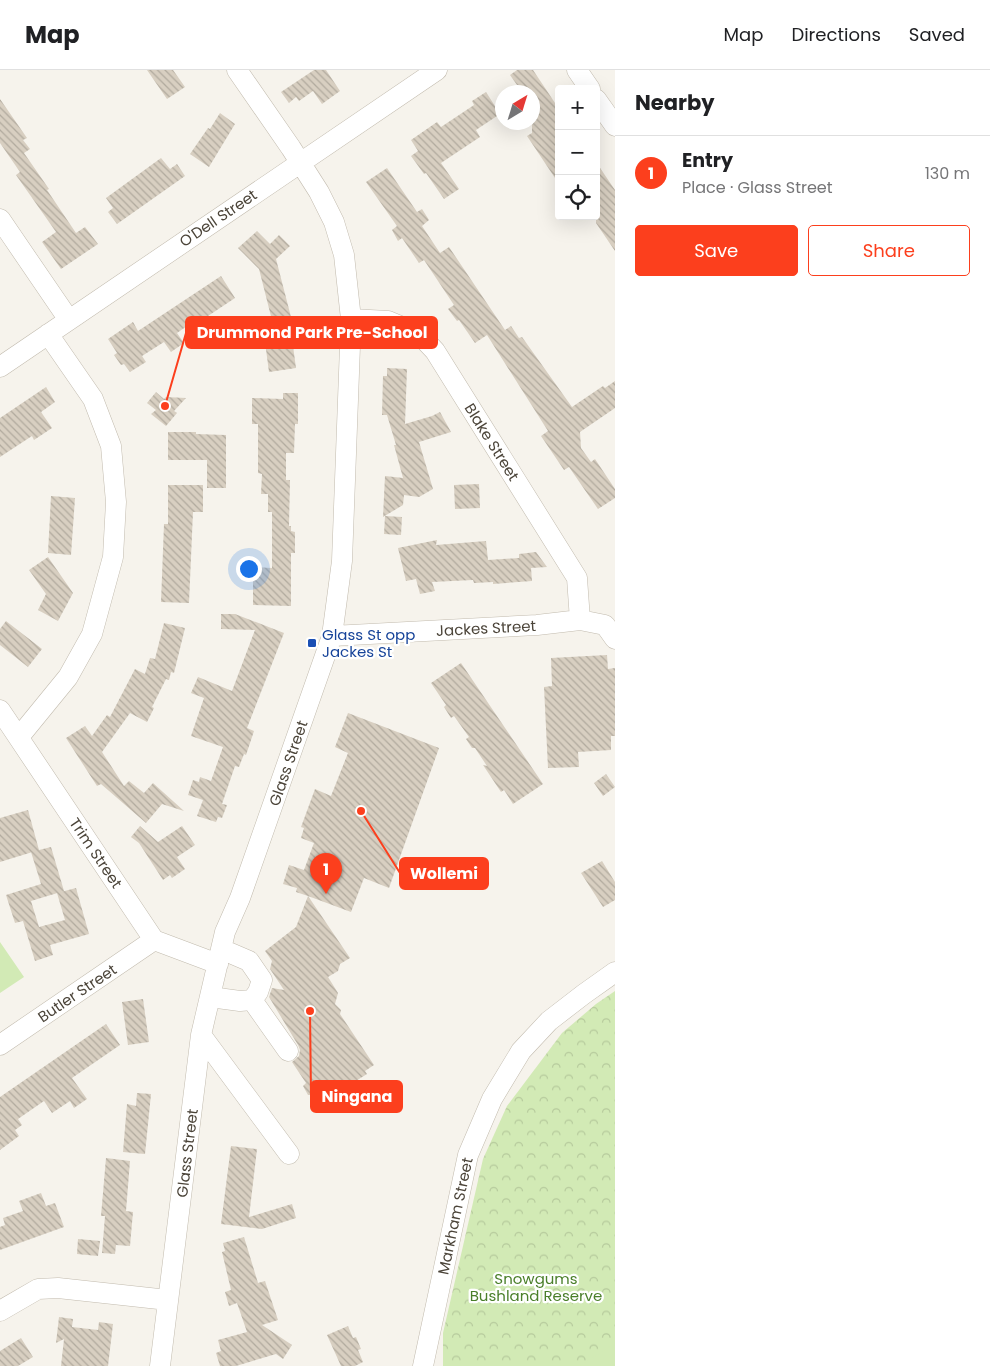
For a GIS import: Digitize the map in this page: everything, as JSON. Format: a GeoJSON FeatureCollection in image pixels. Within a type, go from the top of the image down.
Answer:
{"type":"FeatureCollection","features":[{"type":"Feature","properties":{"kind":"street"},"geometry":{"type":"LineString","coordinates":[[237,70],[300,163]]}},
{"type":"Feature","properties":{"kind":"street","name":"O'Dell Street"},"geometry":{"type":"LineString","coordinates":[[0,367],[437,70]]}},
{"type":"Feature","properties":{"kind":"street"},"geometry":{"type":"LineString","coordinates":[[577,70],[587,85]]}},
{"type":"Feature","properties":{"kind":"street"},"geometry":{"type":"LineString","coordinates":[[600,105],[615,126]]}},
{"type":"Feature","properties":{"kind":"street","name":"Glass Street"},"geometry":{"type":"LineString","coordinates":[[160,1366],[201,1035],[225,932],[240,898],[332,636],[342,561],[351,319],[344,255],[334,222],[319,192],[300,163]]}},
{"type":"Feature","properties":{"kind":"street"},"geometry":{"type":"LineString","coordinates":[[0,219],[69,320]]}},
{"type":"Feature","properties":{"kind":"street","name":"Blake Street"},"geometry":{"type":"LineString","coordinates":[[351,319],[388,321],[419,334],[435,351],[577,578],[580,620]]}},
{"type":"Feature","properties":{"kind":"street"},"geometry":{"type":"LineString","coordinates":[[19,737],[68,678],[92,634],[113,557],[116,502],[111,446],[93,399],[48,334]]}},
{"type":"Feature","properties":{"kind":"street","name":"Jackes Street"},"geometry":{"type":"LineString","coordinates":[[332,636],[536,625],[580,620],[605,625],[615,639]]}},
{"type":"Feature","properties":{"kind":"street","name":"Trim Street"},"geometry":{"type":"LineString","coordinates":[[0,710],[154,940]]}},
{"type":"Feature","properties":{"kind":"street"},"geometry":{"type":"LineString","coordinates":[[154,940],[219,957],[249,961],[262,980],[258,992],[252,1000],[240,1001],[210,997]]}},
{"type":"Feature","properties":{"kind":"street","name":"Butler Street"},"geometry":{"type":"LineString","coordinates":[[0,1045],[154,940]]}},
{"type":"Feature","properties":{"kind":"street","name":"Markham Street"},"geometry":{"type":"LineString","coordinates":[[423,1366],[468,1155],[492,1099],[521,1051],[549,1021],[615,972]]}},
{"type":"Feature","properties":{"kind":"street"},"geometry":{"type":"LineString","coordinates":[[252,1000],[288,1051]]}},
{"type":"Feature","properties":{"kind":"street"},"geometry":{"type":"LineString","coordinates":[[201,1035],[289,1154]]}},
{"type":"Feature","properties":{"kind":"street"},"geometry":{"type":"LineString","coordinates":[[0,1311],[38,1289],[58,1288],[168,1300]]}},
{"type":"Feature","properties":{"kind":"green space"},"geometry":{"type":"Polygon","coordinates":[[[0,942],[24,977],[0,993],[0,942]]]}},
{"type":"Feature","properties":{"kind":"green space","name":"Snowgums Bushland Reserve"},"geometry":{"type":"Polygon","coordinates":[[[615,991],[615,1366],[443,1366],[443,1333],[483,1159],[507,1106],[562,1033],[596,1004],[615,991]]]}},
{"type":"Feature","properties":{"kind":"green space"},"geometry":{"type":"Polygon","coordinates":[[[615,1343],[615,1366],[580,1366],[615,1343]]]}},
{"type":"Feature","properties":{"kind":"building"},"geometry":{"type":"Polygon","coordinates":[[[147,70],[173,70],[185,87],[167,99],[147,70]]]}},
{"type":"Feature","properties":{"kind":"building"},"geometry":{"type":"Polygon","coordinates":[[[314,70],[326,70],[340,91],[322,104],[313,91],[299,101],[296,97],[289,103],[281,92],[314,70]]]}},
{"type":"Feature","properties":{"kind":"building"},"geometry":{"type":"Polygon","coordinates":[[[517,70],[533,70],[555,103],[555,178],[527,136],[532,133],[532,130],[540,130],[540,85],[517,85],[510,75],[517,70]]]}},
{"type":"Feature","properties":{"kind":"building"},"geometry":{"type":"Polygon","coordinates":[[[486,92],[495,106],[495,117],[476,130],[480,137],[441,163],[459,189],[444,199],[426,173],[424,174],[411,156],[418,151],[411,140],[437,122],[441,127],[474,105],[472,101],[486,92]]]}},
{"type":"Feature","properties":{"kind":"building"},"geometry":{"type":"Polygon","coordinates":[[[0,99],[27,138],[23,140],[30,149],[24,153],[76,233],[85,227],[98,244],[61,269],[42,242],[56,232],[16,175],[20,172],[0,143],[0,99]]]}},
{"type":"Feature","properties":{"kind":"building"},"geometry":{"type":"Polygon","coordinates":[[[220,113],[235,124],[209,167],[190,154],[220,113]]]}},
{"type":"Feature","properties":{"kind":"building"},"geometry":{"type":"Polygon","coordinates":[[[161,158],[170,169],[177,164],[185,176],[117,224],[108,212],[113,208],[106,198],[161,158]]]}},
{"type":"Feature","properties":{"kind":"building"},"geometry":{"type":"Polygon","coordinates":[[[387,168],[417,212],[422,209],[429,220],[422,226],[440,253],[449,247],[505,330],[511,326],[519,338],[522,337],[572,407],[603,386],[605,388],[615,381],[615,408],[580,432],[581,448],[591,462],[595,459],[615,489],[615,498],[598,509],[569,467],[564,470],[541,436],[548,431],[487,335],[475,343],[459,320],[457,321],[448,309],[454,305],[424,260],[419,263],[402,238],[398,241],[392,230],[397,226],[366,182],[387,168]]]}},
{"type":"Feature","properties":{"kind":"building"},"geometry":{"type":"Polygon","coordinates":[[[600,168],[615,190],[615,251],[596,223],[596,220],[600,220],[600,168]]]}},
{"type":"Feature","properties":{"kind":"building"},"geometry":{"type":"Polygon","coordinates":[[[257,231],[270,244],[279,235],[290,246],[276,259],[291,317],[289,317],[296,368],[269,372],[265,342],[277,340],[259,269],[238,248],[257,231]]]}},
{"type":"Feature","properties":{"kind":"building"},"geometry":{"type":"Polygon","coordinates":[[[221,276],[235,298],[202,320],[200,317],[177,333],[184,343],[171,352],[164,342],[142,356],[146,362],[130,372],[124,364],[121,365],[114,355],[117,353],[108,339],[133,322],[138,331],[221,276]]]}},
{"type":"Feature","properties":{"kind":"building"},"geometry":{"type":"Polygon","coordinates":[[[387,368],[407,369],[405,424],[440,412],[451,432],[419,442],[433,489],[419,497],[404,495],[403,505],[383,517],[385,476],[403,478],[387,415],[382,415],[383,376],[387,376],[387,368]]]}},
{"type":"Feature","properties":{"kind":"building"},"geometry":{"type":"Polygon","coordinates":[[[46,387],[55,402],[41,412],[52,428],[34,440],[32,436],[0,457],[0,418],[46,387]]]}},
{"type":"Feature","properties":{"kind":"building"},"geometry":{"type":"Polygon","coordinates":[[[156,392],[164,399],[166,397],[186,398],[174,411],[177,413],[166,426],[151,414],[156,410],[147,403],[156,392]]]}},
{"type":"Feature","properties":{"kind":"building"},"geometry":{"type":"Polygon","coordinates":[[[283,393],[298,393],[298,424],[295,424],[294,453],[286,453],[286,480],[290,480],[289,526],[291,526],[291,531],[295,532],[295,553],[291,553],[291,606],[253,605],[253,567],[272,568],[272,512],[268,512],[268,494],[261,494],[262,474],[258,473],[258,424],[252,424],[252,398],[283,399],[283,393]]]}},
{"type":"Feature","properties":{"kind":"building"},"geometry":{"type":"Polygon","coordinates":[[[168,432],[226,435],[226,488],[207,488],[207,460],[168,460],[168,432]]]}},
{"type":"Feature","properties":{"kind":"building"},"geometry":{"type":"Polygon","coordinates":[[[479,484],[480,508],[455,509],[454,485],[479,484]]]}},
{"type":"Feature","properties":{"kind":"building"},"geometry":{"type":"Polygon","coordinates":[[[168,485],[203,485],[203,512],[193,512],[189,603],[161,602],[164,524],[168,524],[168,485]]]}},
{"type":"Feature","properties":{"kind":"building"},"geometry":{"type":"Polygon","coordinates":[[[51,496],[75,498],[71,555],[48,553],[51,496]]]}},
{"type":"Feature","properties":{"kind":"building"},"geometry":{"type":"Polygon","coordinates":[[[385,516],[402,517],[401,535],[384,534],[385,516]]]}},
{"type":"Feature","properties":{"kind":"building"},"geometry":{"type":"Polygon","coordinates":[[[437,540],[436,545],[486,541],[488,560],[519,558],[519,554],[536,552],[547,567],[531,568],[532,581],[493,584],[493,582],[474,583],[473,580],[432,582],[435,591],[420,594],[416,579],[406,581],[398,548],[437,540]]]}},
{"type":"Feature","properties":{"kind":"building"},"geometry":{"type":"Polygon","coordinates":[[[48,557],[73,593],[58,621],[38,610],[46,594],[29,570],[48,557]]]}},
{"type":"Feature","properties":{"kind":"building"},"geometry":{"type":"Polygon","coordinates":[[[221,614],[235,614],[284,633],[247,728],[254,731],[246,755],[244,754],[239,767],[235,766],[222,804],[227,805],[222,818],[218,817],[216,822],[197,816],[203,800],[188,795],[193,780],[199,782],[200,777],[211,781],[223,747],[191,736],[204,698],[191,693],[198,677],[232,691],[255,630],[221,629],[221,614]]]}},
{"type":"Feature","properties":{"kind":"building"},"geometry":{"type":"Polygon","coordinates":[[[6,621],[42,649],[28,667],[0,645],[0,629],[6,621]]]}},
{"type":"Feature","properties":{"kind":"building"},"geometry":{"type":"Polygon","coordinates":[[[164,623],[185,628],[174,673],[171,672],[169,680],[166,679],[147,722],[130,713],[102,752],[124,786],[129,781],[144,793],[153,783],[184,811],[162,804],[146,823],[101,784],[97,786],[66,738],[85,726],[92,736],[107,715],[110,717],[135,669],[145,674],[150,658],[155,659],[164,623]]]}},
{"type":"Feature","properties":{"kind":"building"},"geometry":{"type":"Polygon","coordinates":[[[607,655],[608,669],[615,668],[615,736],[611,736],[611,750],[578,752],[579,767],[548,768],[544,687],[552,686],[551,658],[607,655]]]}},
{"type":"Feature","properties":{"kind":"building"},"geometry":{"type":"Polygon","coordinates":[[[461,663],[543,784],[513,804],[504,790],[501,792],[483,765],[487,766],[475,748],[472,748],[466,739],[469,737],[454,716],[451,718],[444,707],[446,705],[431,683],[461,663]]]}},
{"type":"Feature","properties":{"kind":"building"},"geometry":{"type":"Polygon","coordinates":[[[348,713],[439,748],[389,888],[364,878],[351,912],[296,892],[297,888],[283,884],[289,865],[304,870],[314,843],[301,838],[304,828],[301,827],[315,789],[331,796],[348,753],[335,747],[348,713]]]}},
{"type":"Feature","properties":{"kind":"building"},"geometry":{"type":"Polygon","coordinates":[[[606,774],[615,787],[603,796],[594,783],[606,774]]]}},
{"type":"Feature","properties":{"kind":"building"},"geometry":{"type":"Polygon","coordinates":[[[28,810],[39,850],[0,862],[0,818],[28,810]]]}},
{"type":"Feature","properties":{"kind":"building"},"geometry":{"type":"Polygon","coordinates":[[[140,826],[158,842],[182,826],[195,845],[177,857],[185,869],[172,878],[170,875],[163,880],[139,843],[131,837],[140,826]]]}},
{"type":"Feature","properties":{"kind":"building"},"geometry":{"type":"Polygon","coordinates":[[[51,847],[64,891],[76,888],[89,934],[50,945],[53,955],[35,961],[23,921],[15,923],[6,895],[41,884],[31,852],[51,847]],[[57,893],[31,901],[39,927],[65,920],[57,893]]]}},
{"type":"Feature","properties":{"kind":"building"},"geometry":{"type":"Polygon","coordinates":[[[602,861],[615,882],[615,900],[603,907],[581,873],[602,861]]]}},
{"type":"Feature","properties":{"kind":"building"},"geometry":{"type":"Polygon","coordinates":[[[308,896],[350,958],[340,964],[338,971],[328,977],[338,993],[335,1004],[341,1010],[340,1014],[374,1065],[365,1071],[367,1074],[351,1084],[353,1088],[331,1102],[329,1100],[321,1105],[313,1095],[308,1095],[303,1086],[306,1083],[292,1062],[299,1056],[300,1050],[269,997],[272,988],[284,990],[270,969],[272,961],[265,951],[296,927],[308,896]]]}},
{"type":"Feature","properties":{"kind":"building"},"geometry":{"type":"Polygon","coordinates":[[[143,999],[149,1042],[128,1045],[122,1002],[143,999]]]}},
{"type":"Feature","properties":{"kind":"building"},"geometry":{"type":"Polygon","coordinates":[[[106,1024],[120,1045],[72,1078],[87,1099],[74,1108],[70,1101],[52,1113],[44,1101],[18,1119],[22,1125],[15,1130],[19,1136],[0,1150],[0,1097],[106,1024]]]}},
{"type":"Feature","properties":{"kind":"building"},"geometry":{"type":"Polygon","coordinates":[[[137,1093],[151,1094],[145,1154],[123,1152],[127,1104],[136,1106],[137,1093]]]}},
{"type":"Feature","properties":{"kind":"building"},"geometry":{"type":"Polygon","coordinates":[[[231,1146],[257,1149],[249,1217],[292,1204],[296,1218],[262,1229],[221,1224],[231,1146]]]}},
{"type":"Feature","properties":{"kind":"building"},"geometry":{"type":"Polygon","coordinates":[[[106,1158],[130,1161],[126,1211],[133,1212],[130,1246],[116,1245],[115,1254],[102,1253],[105,1216],[101,1216],[106,1158]]]}},
{"type":"Feature","properties":{"kind":"building"},"geometry":{"type":"Polygon","coordinates":[[[41,1193],[46,1206],[55,1203],[64,1227],[0,1250],[0,1227],[5,1225],[3,1218],[23,1211],[19,1201],[41,1193]]]}},
{"type":"Feature","properties":{"kind":"building"},"geometry":{"type":"Polygon","coordinates":[[[244,1237],[258,1283],[265,1281],[278,1320],[262,1325],[292,1345],[283,1359],[276,1354],[236,1366],[220,1366],[216,1353],[221,1351],[218,1340],[247,1332],[237,1303],[229,1306],[225,1292],[231,1290],[222,1252],[225,1251],[223,1243],[244,1237]]]}},
{"type":"Feature","properties":{"kind":"building"},"geometry":{"type":"Polygon","coordinates":[[[78,1239],[100,1241],[98,1256],[77,1254],[78,1239]]]}},
{"type":"Feature","properties":{"kind":"building"},"geometry":{"type":"Polygon","coordinates":[[[59,1317],[73,1319],[72,1327],[98,1330],[99,1322],[113,1324],[108,1366],[61,1366],[64,1339],[56,1343],[59,1317]]]}},
{"type":"Feature","properties":{"kind":"building"},"geometry":{"type":"Polygon","coordinates":[[[348,1326],[353,1338],[356,1337],[361,1349],[358,1350],[363,1362],[355,1366],[341,1366],[327,1335],[348,1326]]]}},
{"type":"Feature","properties":{"kind":"building"},"geometry":{"type":"Polygon","coordinates":[[[21,1338],[33,1357],[18,1366],[0,1366],[0,1351],[21,1338]]]}},
{"type":"Feature","properties":{"kind":"place","name":"Drummond Park Pre-School"},"geometry":{"type":"Point","coordinates":[165,406]}},
{"type":"Feature","properties":{"kind":"place","name":"Glass St opp Jackes St"},"geometry":{"type":"Point","coordinates":[312,643]}},
{"type":"Feature","properties":{"kind":"place","name":"Wollemi"},"geometry":{"type":"Point","coordinates":[361,811]}},
{"type":"Feature","properties":{"kind":"place","name":"Entry"},"geometry":{"type":"Point","coordinates":[326,894]}},
{"type":"Feature","properties":{"kind":"place","name":"Ningana"},"geometry":{"type":"Point","coordinates":[310,1011]}}]}
